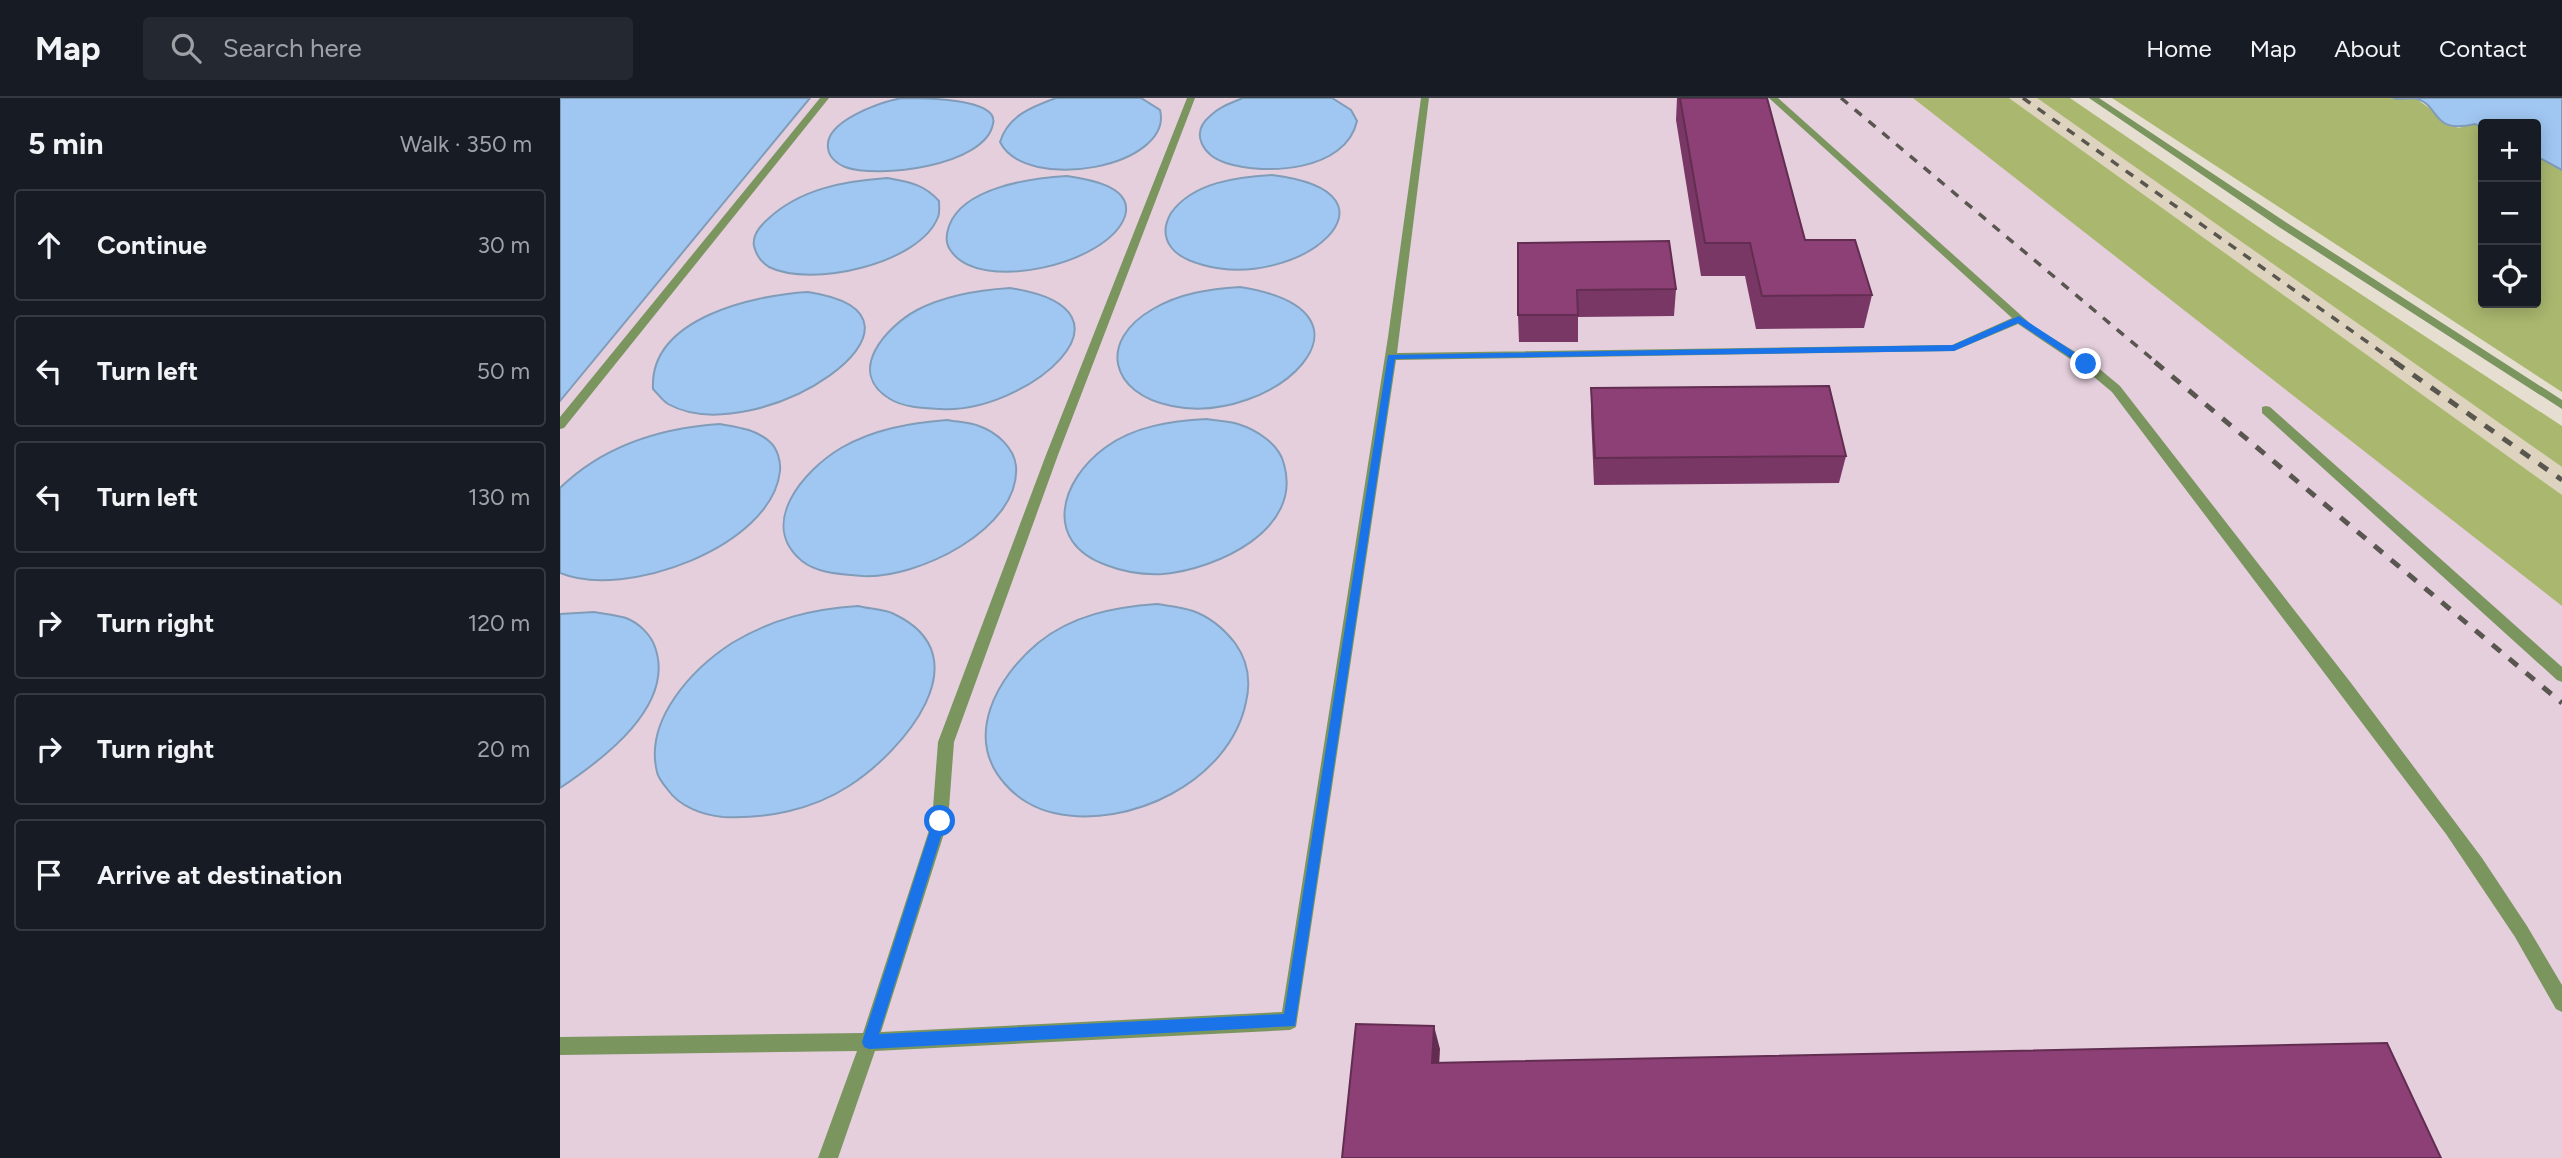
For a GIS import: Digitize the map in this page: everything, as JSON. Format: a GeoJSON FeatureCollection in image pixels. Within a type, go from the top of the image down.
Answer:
{"type":"FeatureCollection","features":[{"type":"Feature","properties":{"kind":"lane"},"geometry":{"type":"LineString","coordinates":[[560,425],[825,98]]}},
{"type":"Feature","properties":{"kind":"lane"},"geometry":{"type":"LineString","coordinates":[[828,1158],[869,1042],[940,821],[946,742],[1052,455],[1191,98]]}},
{"type":"Feature","properties":{"kind":"lane"},"geometry":{"type":"LineString","coordinates":[[560,1046],[869,1042],[1290,1021],[1391,357],[1425,98]]}},
{"type":"Feature","properties":{"kind":"lane"},"geometry":{"type":"LineString","coordinates":[[1773,98],[2029,328],[2086,364],[2116,390],[2268,584],[2428,796],[2537,953],[2562,1003]]}},
{"type":"Feature","properties":{"kind":"lane"},"geometry":{"type":"LineString","coordinates":[[2093,98],[2283,225],[2562,405]]}},
{"type":"Feature","properties":{"kind":"lane"},"geometry":{"type":"LineString","coordinates":[[1391,357],[1954,348],[2019,319]]}},
{"type":"Feature","properties":{"kind":"lane"},"geometry":{"type":"LineString","coordinates":[[2266,410],[2562,676]]}},
{"type":"Feature","properties":{"kind":"shaded area"},"geometry":{"type":"Polygon","coordinates":[[[560,98],[1955,98],[2562,555],[2562,1158],[560,1158],[560,98]]]}},
{"type":"Feature","properties":{"kind":"shaded area"},"geometry":{"type":"Polygon","coordinates":[[[2009,98],[2037,98],[2562,467],[2562,495],[2009,98]]]}},
{"type":"Feature","properties":{"kind":"green space"},"geometry":{"type":"Polygon","coordinates":[[[1913,98],[2009,98],[2562,495],[2562,606],[1913,98]]]}},
{"type":"Feature","properties":{"kind":"green space"},"geometry":{"type":"Polygon","coordinates":[[[2037,98],[2070,98],[2266,232],[2562,426],[2562,467],[2037,98]]]}},
{"type":"Feature","properties":{"kind":"green space"},"geometry":{"type":"Polygon","coordinates":[[[2112,98],[2415,98],[2458,128],[2478,126],[2478,308],[2541,308],[2541,159],[2562,170],[2562,392],[2112,98]]]}},
{"type":"Feature","properties":{"kind":"water"},"geometry":{"type":"Polygon","coordinates":[[[560,98],[810,98],[560,401],[560,98]]]}},
{"type":"Feature","properties":{"kind":"water"},"geometry":{"type":"Polygon","coordinates":[[[902,98],[941,99],[973,104],[992,115],[993,124],[986,138],[971,150],[928,166],[904,170],[861,170],[845,167],[834,159],[828,148],[829,138],[835,129],[868,108],[902,98]]]}},
{"type":"Feature","properties":{"kind":"water"},"geometry":{"type":"Polygon","coordinates":[[[1056,98],[1141,98],[1160,110],[1158,130],[1145,146],[1122,159],[1095,167],[1066,170],[1038,167],[1015,158],[1000,142],[1009,125],[1029,109],[1056,98]]]}},
{"type":"Feature","properties":{"kind":"water"},"geometry":{"type":"Polygon","coordinates":[[[1243,98],[1332,98],[1351,110],[1357,121],[1350,138],[1338,150],[1321,160],[1282,169],[1243,167],[1218,160],[1206,150],[1200,137],[1204,123],[1210,116],[1243,98]]]}},
{"type":"Feature","properties":{"kind":"water"},"geometry":{"type":"Polygon","coordinates":[[[2414,98],[2562,98],[2562,170],[2541,159],[2541,119],[2478,119],[2478,126],[2450,125],[2443,122],[2423,101],[2414,98]]]}},
{"type":"Feature","properties":{"kind":"water"},"geometry":{"type":"Polygon","coordinates":[[[1272,175],[1314,185],[1335,200],[1339,219],[1328,237],[1305,253],[1275,265],[1239,270],[1194,262],[1174,251],[1168,243],[1165,230],[1171,213],[1191,194],[1217,183],[1272,175]]]}},
{"type":"Feature","properties":{"kind":"water"},"geometry":{"type":"Polygon","coordinates":[[[1067,176],[1097,182],[1116,191],[1123,198],[1125,216],[1114,233],[1095,248],[1071,260],[1043,268],[1015,271],[988,270],[966,264],[949,248],[949,226],[968,202],[1018,182],[1067,176]]]}},
{"type":"Feature","properties":{"kind":"water"},"geometry":{"type":"Polygon","coordinates":[[[887,178],[922,187],[939,201],[938,217],[927,234],[910,248],[888,259],[836,273],[788,273],[769,267],[761,261],[754,242],[757,231],[768,219],[794,200],[839,184],[887,178]]]}},
{"type":"Feature","properties":{"kind":"water"},"geometry":{"type":"Polygon","coordinates":[[[1240,287],[1286,300],[1310,319],[1314,341],[1302,364],[1279,384],[1247,400],[1210,408],[1172,406],[1151,400],[1135,390],[1124,378],[1118,365],[1118,351],[1124,336],[1135,322],[1174,299],[1206,291],[1240,287]]]}},
{"type":"Feature","properties":{"kind":"water"},"geometry":{"type":"Polygon","coordinates":[[[1010,288],[1052,300],[1072,317],[1073,337],[1061,359],[1037,379],[1007,395],[974,406],[941,409],[902,404],[890,399],[877,388],[871,376],[871,363],[875,351],[893,327],[917,310],[951,297],[1010,288]]]}},
{"type":"Feature","properties":{"kind":"water"},"geometry":{"type":"Polygon","coordinates":[[[808,292],[851,306],[865,327],[856,351],[830,375],[792,396],[749,411],[706,414],[668,404],[653,389],[656,365],[668,344],[686,328],[734,305],[760,298],[808,292]]]}},
{"type":"Feature","properties":{"kind":"water"},"geometry":{"type":"Polygon","coordinates":[[[1207,419],[1234,423],[1253,430],[1272,444],[1281,457],[1286,487],[1281,508],[1268,526],[1251,542],[1230,554],[1184,571],[1163,574],[1120,570],[1086,555],[1073,542],[1066,526],[1065,510],[1069,493],[1090,461],[1117,440],[1141,429],[1207,419]]]}},
{"type":"Feature","properties":{"kind":"water"},"geometry":{"type":"Polygon","coordinates":[[[947,420],[975,425],[992,432],[1003,441],[1015,459],[1013,489],[1002,510],[984,529],[962,546],[936,559],[885,575],[831,573],[815,569],[802,561],[789,546],[784,531],[785,515],[791,499],[813,470],[841,448],[866,436],[906,425],[947,420]]]}},
{"type":"Feature","properties":{"kind":"water"},"geometry":{"type":"Polygon","coordinates":[[[720,424],[759,434],[772,445],[778,455],[780,471],[771,498],[751,523],[724,544],[691,561],[656,573],[620,579],[588,579],[560,573],[560,488],[595,460],[634,441],[676,430],[720,424]]]}},
{"type":"Feature","properties":{"kind":"water"},"geometry":{"type":"Polygon","coordinates":[[[1157,604],[1189,610],[1205,617],[1235,643],[1246,664],[1248,679],[1246,702],[1236,730],[1220,755],[1198,776],[1172,794],[1143,806],[1113,814],[1083,816],[1054,813],[1033,806],[1005,784],[993,766],[987,747],[986,728],[998,690],[1023,657],[1051,633],[1095,614],[1125,607],[1157,604]]]}},
{"type":"Feature","properties":{"kind":"water"},"geometry":{"type":"Polygon","coordinates":[[[858,606],[894,614],[920,632],[933,654],[934,678],[926,703],[911,728],[891,751],[849,786],[820,801],[788,811],[723,817],[692,809],[673,796],[659,777],[655,753],[664,715],[687,682],[732,643],[762,628],[808,613],[858,606]]]}},
{"type":"Feature","properties":{"kind":"water"},"geometry":{"type":"Polygon","coordinates":[[[594,612],[626,618],[640,626],[647,634],[655,647],[659,669],[655,690],[645,710],[614,747],[560,788],[560,614],[594,612]]]}},
{"type":"Feature","properties":{"kind":"building"},"geometry":{"type":"Polygon","coordinates":[[[1680,98],[1767,98],[1805,240],[1855,240],[1872,295],[1762,296],[1750,243],[1705,243],[1680,98]]]}},
{"type":"Feature","properties":{"kind":"building"},"geometry":{"type":"Polygon","coordinates":[[[1669,241],[1676,289],[1577,290],[1578,315],[1518,315],[1518,243],[1669,241]]]}},
{"type":"Feature","properties":{"kind":"building"},"geometry":{"type":"Polygon","coordinates":[[[1829,386],[1846,456],[1595,458],[1591,388],[1829,386]]]}},
{"type":"Feature","properties":{"kind":"building"},"geometry":{"type":"Polygon","coordinates":[[[1356,1024],[1434,1026],[1432,1063],[2387,1043],[2441,1158],[1342,1158],[1356,1024]]]}},
{"type":"Feature","properties":{"kind":"railway"},"geometry":{"type":"LineString","coordinates":[[1841,98],[2157,363]]}},
{"type":"Feature","properties":{"kind":"railway"},"geometry":{"type":"LineString","coordinates":[[2023,98],[2397,363]]}},
{"type":"Feature","properties":{"kind":"railway"},"geometry":{"type":"LineString","coordinates":[[2155,362],[2562,703]]}},
{"type":"Feature","properties":{"kind":"railway"},"geometry":{"type":"LineString","coordinates":[[2395,362],[2562,480]]}},
{"type":"Feature","properties":{"kind":"route"},"geometry":{"type":"LineString","coordinates":[[940,821],[869,1042],[1290,1021],[1391,357],[1954,348],[2019,319],[2086,364]]}}]}
